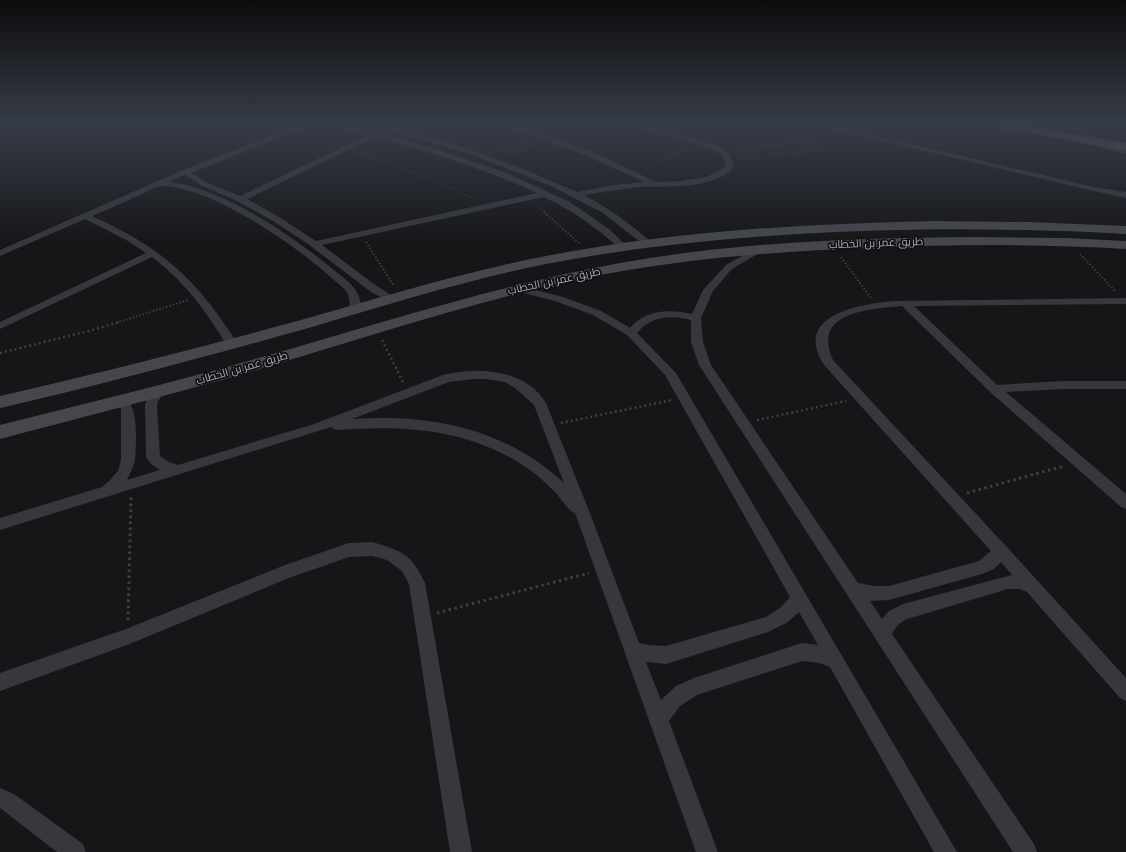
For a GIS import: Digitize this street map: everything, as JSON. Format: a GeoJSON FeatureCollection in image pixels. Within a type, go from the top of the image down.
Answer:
{"type":"FeatureCollection","features":[{"type":"Feature","properties":{"kind":"street"},"geometry":{"type":"LineString","coordinates":[[0,247],[194,164]]}},
{"type":"Feature","properties":{"kind":"street"},"geometry":{"type":"LineString","coordinates":[[0,253],[206,164]]}},
{"type":"Feature","properties":{"kind":"street"},"geometry":{"type":"LineString","coordinates":[[240,199],[312,164]]}},
{"type":"Feature","properties":{"kind":"street"},"geometry":{"type":"LineString","coordinates":[[471,164],[546,194],[587,217],[623,247]]}},
{"type":"Feature","properties":{"kind":"street"},"geometry":{"type":"LineString","coordinates":[[502,164],[575,195],[607,212],[628,226],[647,243]]}},
{"type":"Feature","properties":{"kind":"street"},"geometry":{"type":"LineString","coordinates":[[611,164],[653,184]]}},
{"type":"Feature","properties":{"kind":"street"},"geometry":{"type":"LineString","coordinates":[[575,195],[614,188],[692,182],[709,179],[723,174],[730,167],[729,164]]}},
{"type":"Feature","properties":{"kind":"street"},"geometry":{"type":"LineString","coordinates":[[985,164],[1126,195]]}},
{"type":"Feature","properties":{"kind":"street"},"geometry":{"type":"LineString","coordinates":[[186,172],[198,181],[240,199],[277,219],[316,244],[364,283],[395,298]]}},
{"type":"Feature","properties":{"kind":"street"},"geometry":{"type":"LineString","coordinates":[[158,184],[185,186],[195,189],[228,204],[264,224],[302,249],[350,289],[355,298],[356,309]]}},
{"type":"Feature","properties":{"kind":"street"},"geometry":{"type":"LineString","coordinates":[[316,244],[546,194]]}},
{"type":"Feature","properties":{"kind":"street"},"geometry":{"type":"LineString","coordinates":[[85,216],[132,239],[153,253],[186,280],[217,318],[232,344]]}},
{"type":"Feature","properties":{"kind":"street","name":"طريق عمر بن الخطاب"},"geometry":{"type":"LineString","coordinates":[[0,402],[150,366],[498,271],[589,252],[647,243],[716,235],[793,229],[945,224],[1069,226],[1126,230]]}},
{"type":"Feature","properties":{"kind":"street","name":"طريق عمر بن الخطاب"},"geometry":{"type":"LineString","coordinates":[[0,432],[211,377],[455,306],[520,289],[584,274],[660,260],[758,250],[832,245],[965,240],[1126,245]]}},
{"type":"Feature","properties":{"kind":"street"},"geometry":{"type":"LineString","coordinates":[[758,250],[729,267],[708,290],[696,318],[697,342],[705,365],[1026,852]]}},
{"type":"Feature","properties":{"kind":"street"},"geometry":{"type":"LineString","coordinates":[[0,326],[153,253]]}},
{"type":"Feature","properties":{"kind":"street"},"geometry":{"type":"LineString","coordinates":[[520,289],[559,299],[597,313],[631,333],[670,373],[946,852]]}},
{"type":"Feature","properties":{"kind":"street"},"geometry":{"type":"LineString","coordinates":[[1126,301],[905,303],[876,306],[857,309],[841,314],[829,323],[823,334],[822,347],[828,362],[1000,550],[1126,692]]}},
{"type":"Feature","properties":{"kind":"street"},"geometry":{"type":"LineString","coordinates":[[905,303],[994,389],[1126,503]]}},
{"type":"Feature","properties":{"kind":"street"},"geometry":{"type":"LineString","coordinates":[[631,333],[636,325],[644,319],[656,315],[669,313],[683,314],[696,318]]}},
{"type":"Feature","properties":{"kind":"street"},"geometry":{"type":"LineString","coordinates":[[0,524],[319,427],[447,378],[469,374],[491,375],[512,380],[529,390],[540,403],[584,516],[707,852]]}},
{"type":"Feature","properties":{"kind":"street"},"geometry":{"type":"LineString","coordinates":[[994,389],[1126,385]]}},
{"type":"Feature","properties":{"kind":"street"},"geometry":{"type":"LineString","coordinates":[[160,390],[152,400],[153,457],[158,464],[167,468],[178,470]]}},
{"type":"Feature","properties":{"kind":"street"},"geometry":{"type":"LineString","coordinates":[[103,493],[116,484],[124,474],[128,464],[128,412],[127,407],[119,401]]}},
{"type":"Feature","properties":{"kind":"street"},"geometry":{"type":"LineString","coordinates":[[319,427],[364,423],[407,422],[448,428],[488,440],[524,458],[556,484],[584,516]]}},
{"type":"Feature","properties":{"kind":"street"},"geometry":{"type":"LineString","coordinates":[[0,682],[127,637],[285,572],[349,550],[372,549],[392,555],[408,566],[417,583],[461,852]]}},
{"type":"Feature","properties":{"kind":"street"},"geometry":{"type":"LineString","coordinates":[[852,589],[872,594],[889,593],[982,567],[994,560],[1000,550]]}},
{"type":"Feature","properties":{"kind":"street"},"geometry":{"type":"LineString","coordinates":[[883,636],[886,625],[893,617],[903,612],[1008,582],[1019,582],[1032,586]]}},
{"type":"Feature","properties":{"kind":"street"},"geometry":{"type":"LineString","coordinates":[[632,649],[648,654],[666,655],[682,652],[782,618],[792,609],[799,597]]}},
{"type":"Feature","properties":{"kind":"street"},"geometry":{"type":"LineString","coordinates":[[659,720],[667,705],[679,694],[694,686],[802,652],[819,654],[836,661]]}},
{"type":"Feature","properties":{"kind":"street"},"geometry":{"type":"LineString","coordinates":[[0,798],[7,801],[75,852]]}},
{"type":"Feature","properties":{"kind":"path"},"geometry":{"type":"LineString","coordinates":[[388,164],[431,179],[489,206]]}},
{"type":"Feature","properties":{"kind":"path"},"geometry":{"type":"LineString","coordinates":[[634,174],[656,164]]}},
{"type":"Feature","properties":{"kind":"path"},"geometry":{"type":"LineString","coordinates":[[528,197],[589,252]]}},
{"type":"Feature","properties":{"kind":"path"},"geometry":{"type":"LineString","coordinates":[[361,234],[395,298]]}},
{"type":"Feature","properties":{"kind":"path"},"geometry":{"type":"LineString","coordinates":[[1068,242],[1126,301]]}},
{"type":"Feature","properties":{"kind":"path"},"geometry":{"type":"LineString","coordinates":[[832,245],[876,306]]}},
{"type":"Feature","properties":{"kind":"path"},"geometry":{"type":"LineString","coordinates":[[0,353],[89,331],[200,296]]}},
{"type":"Feature","properties":{"kind":"path"},"geometry":{"type":"LineString","coordinates":[[376,329],[408,393]]}},
{"type":"Feature","properties":{"kind":"path"},"geometry":{"type":"LineString","coordinates":[[548,426],[684,397]]}},
{"type":"Feature","properties":{"kind":"path"},"geometry":{"type":"LineString","coordinates":[[743,423],[860,397]]}},
{"type":"Feature","properties":{"kind":"path"},"geometry":{"type":"LineString","coordinates":[[952,497],[1078,462]]}},
{"type":"Feature","properties":{"kind":"path"},"geometry":{"type":"LineString","coordinates":[[127,637],[131,485]]}},
{"type":"Feature","properties":{"kind":"path"},"geometry":{"type":"LineString","coordinates":[[422,616],[603,569]]}}]}
